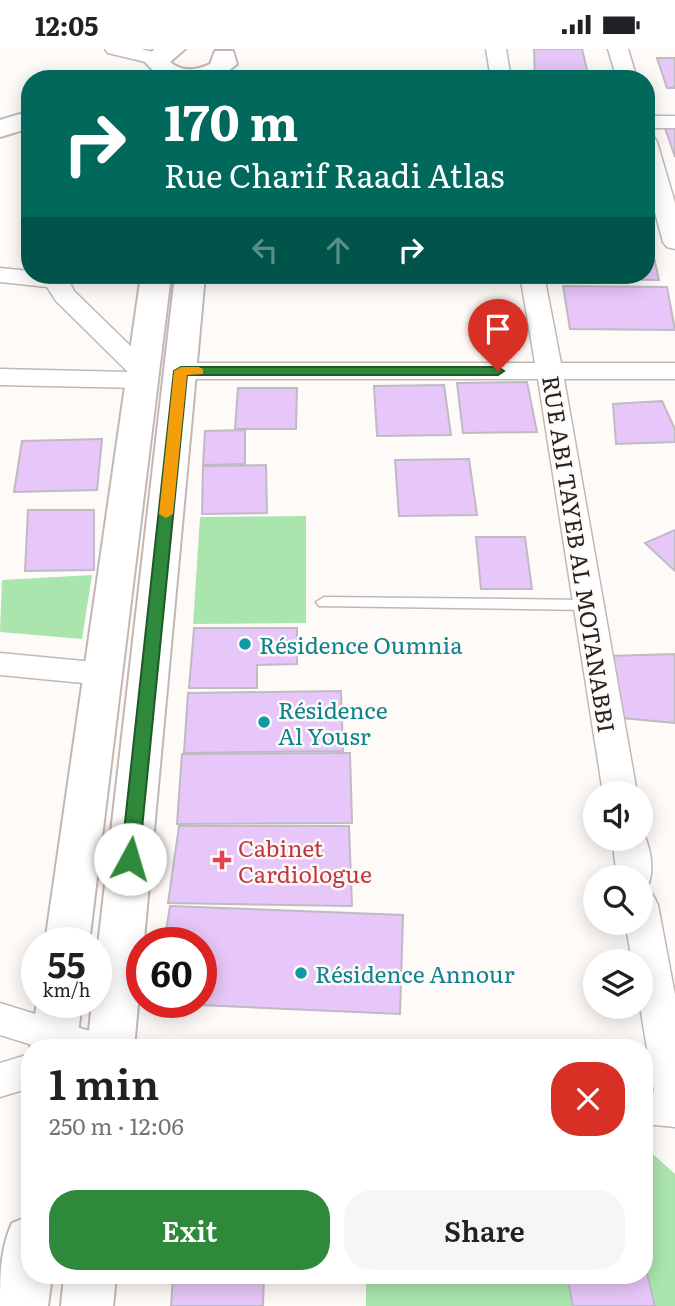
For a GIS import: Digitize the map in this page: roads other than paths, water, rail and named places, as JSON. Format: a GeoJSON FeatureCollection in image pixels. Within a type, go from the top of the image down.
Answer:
{"type":"FeatureCollection","features":[{"type":"Feature","properties":{"kind":"main road"},"geometry":{"type":"LineString","coordinates":[[165,65],[221,61]]}},
{"type":"Feature","properties":{"kind":"main road"},"geometry":{"type":"LineString","coordinates":[[0,129],[21,122]]}},
{"type":"Feature","properties":{"kind":"main road"},"geometry":{"type":"LineString","coordinates":[[69,927],[155,284]]}},
{"type":"Feature","properties":{"kind":"main road"},"geometry":{"type":"LineString","coordinates":[[111,1039],[189,284]]}},
{"type":"Feature","properties":{"kind":"main road"},"geometry":{"type":"LineString","coordinates":[[22,1306],[25,1284]]}},
{"type":"Feature","properties":{"kind":"main road"},"geometry":{"type":"LineString","coordinates":[[87,1306],[89,1284]]}},
{"type":"Feature","properties":{"kind":"street"},"geometry":{"type":"LineString","coordinates":[[115,49],[165,65]]}},
{"type":"Feature","properties":{"kind":"street"},"geometry":{"type":"LineString","coordinates":[[496,49],[500,70]]}},
{"type":"Feature","properties":{"kind":"street"},"geometry":{"type":"LineString","coordinates":[[618,49],[624,70]]}},
{"type":"Feature","properties":{"kind":"street"},"geometry":{"type":"LineString","coordinates":[[655,122],[675,122]]}},
{"type":"Feature","properties":{"kind":"street"},"geometry":{"type":"LineString","coordinates":[[655,173],[675,242]]}},
{"type":"Feature","properties":{"kind":"street"},"geometry":{"type":"LineString","coordinates":[[0,275],[21,276]]}},
{"type":"Feature","properties":{"kind":"street"},"geometry":{"type":"LineString","coordinates":[[61,284],[65,296],[142,376]]}},
{"type":"Feature","properties":{"kind":"street","name":"RUE ABI TAYEB AL MOTANABBI"},"geometry":{"type":"LineString","coordinates":[[534,284],[618,781]]}},
{"type":"Feature","properties":{"kind":"street"},"geometry":{"type":"LineString","coordinates":[[181,371],[675,371]]}},
{"type":"Feature","properties":{"kind":"street"},"geometry":{"type":"LineString","coordinates":[[0,377],[142,376]]}},
{"type":"Feature","properties":{"kind":"street"},"geometry":{"type":"LineString","coordinates":[[0,664],[104,674]]}},
{"type":"Feature","properties":{"kind":"street"},"geometry":{"type":"LineString","coordinates":[[645,935],[675,1098]]}},
{"type":"Feature","properties":{"kind":"street"},"geometry":{"type":"LineString","coordinates":[[0,1019],[53,1039]]}},
{"type":"Feature","properties":{"kind":"street"},"geometry":{"type":"LineString","coordinates":[[0,1080],[21,1066]]}},
{"type":"Feature","properties":{"kind":"street"},"geometry":{"type":"LineString","coordinates":[[653,1108],[675,1110]]}},
{"type":"Feature","properties":{"kind":"lane"},"geometry":{"type":"LineString","coordinates":[[324,603],[587,605]]}},
{"type":"Feature","properties":{"kind":"place","name":"Résidence Oumnia"},"geometry":{"type":"Point","coordinates":[245,644]}},
{"type":"Feature","properties":{"kind":"place","name":"Résidence Al Yousr"},"geometry":{"type":"Point","coordinates":[264,722]}},
{"type":"Feature","properties":{"kind":"place","name":"Cabinet Cardiologue"},"geometry":{"type":"Point","coordinates":[222,860]}},
{"type":"Feature","properties":{"kind":"place","name":"Résidence Annour"},"geometry":{"type":"Point","coordinates":[301,973]}}]}
